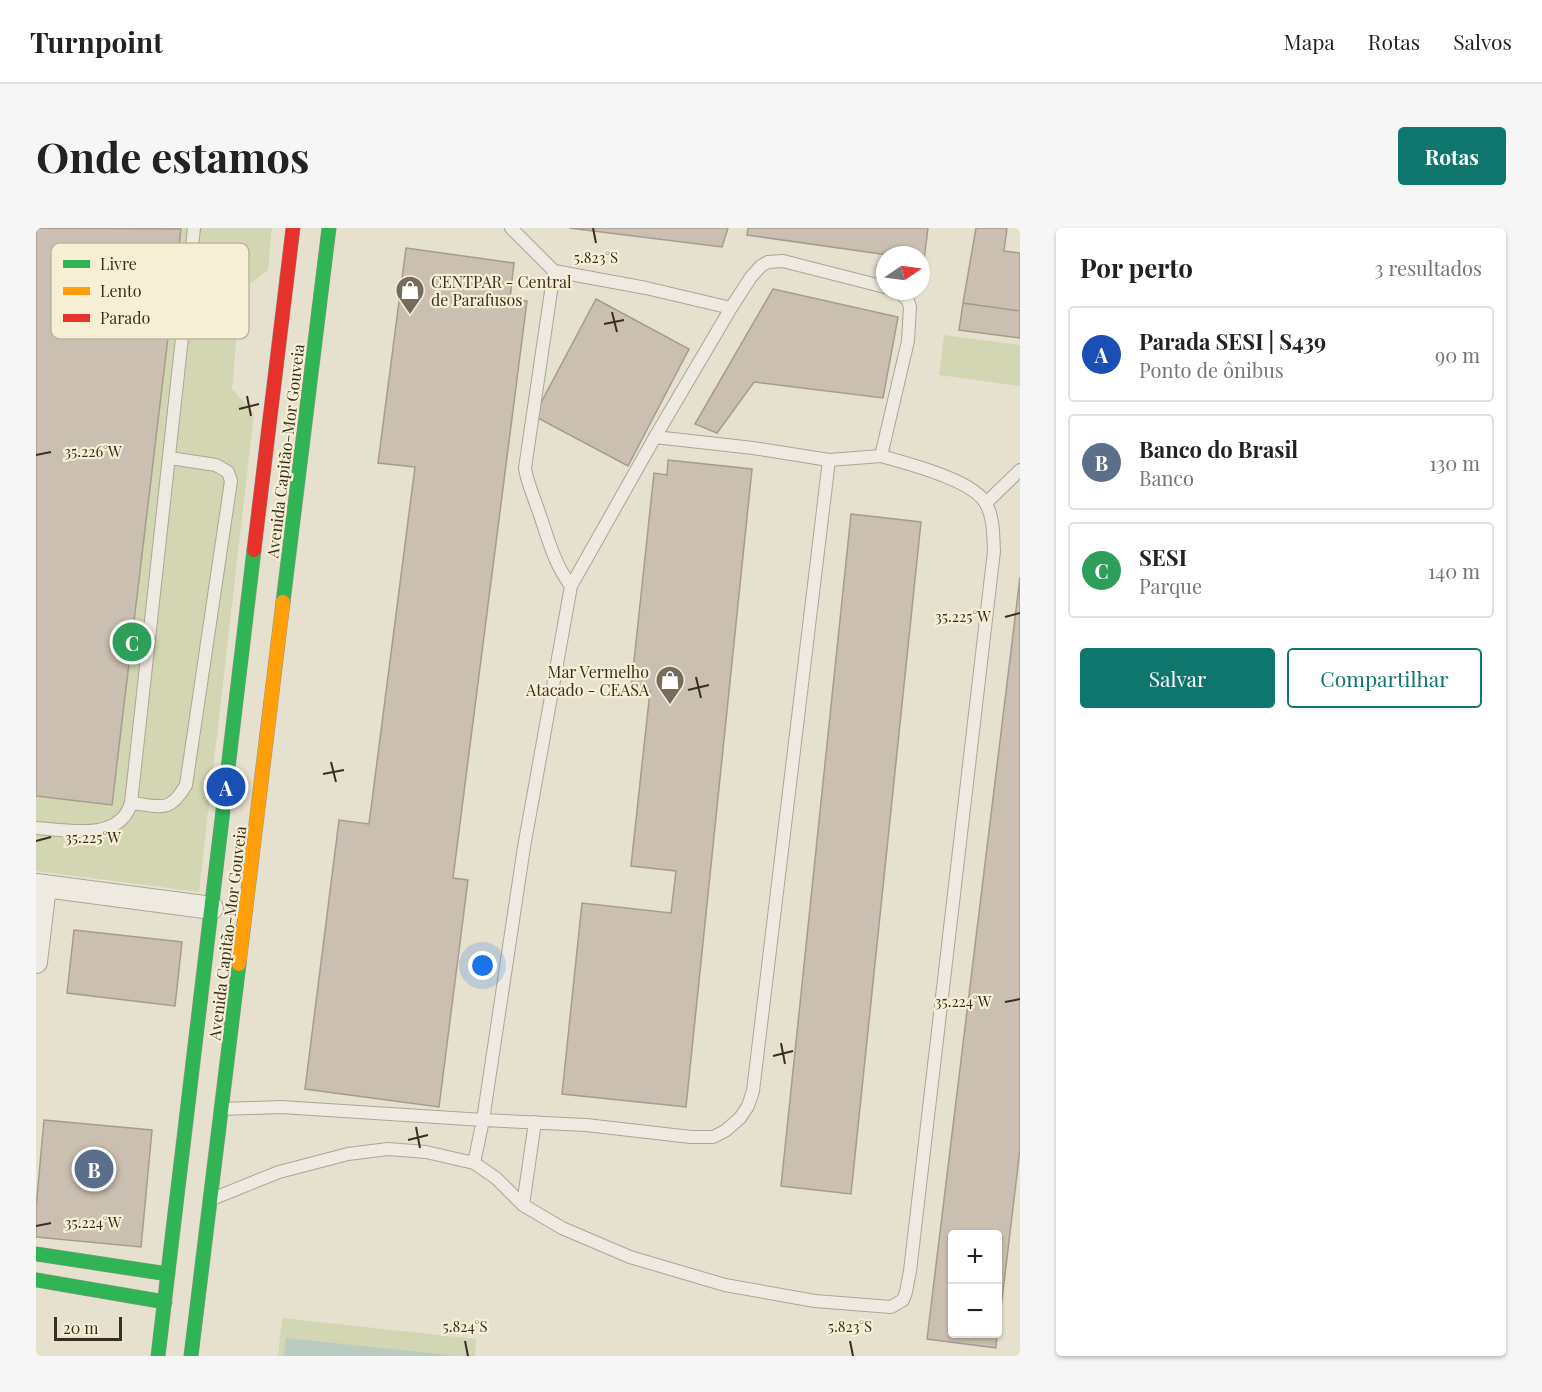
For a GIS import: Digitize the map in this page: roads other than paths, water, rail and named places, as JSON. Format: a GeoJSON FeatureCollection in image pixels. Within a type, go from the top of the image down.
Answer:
{"type":"FeatureCollection","features":[{"type":"Feature","properties":{"kind":"main road","name":"Avenida Capitão-Mor Gouveia"},"geometry":{"type":"LineString","coordinates":[[158,1356],[293,228]]}},
{"type":"Feature","properties":{"kind":"main road","name":"Avenida Capitão-Mor Gouveia"},"geometry":{"type":"LineString","coordinates":[[191,1356],[329,228]]}},
{"type":"Feature","properties":{"kind":"main road"},"geometry":{"type":"LineString","coordinates":[[269,433],[299,478]]}},
{"type":"Feature","properties":{"kind":"main road"},"geometry":{"type":"LineString","coordinates":[[36,1254],[168,1274]]}},
{"type":"Feature","properties":{"kind":"main road"},"geometry":{"type":"LineString","coordinates":[[36,1280],[165,1302]]}},
{"type":"Feature","properties":{"kind":"street"},"geometry":{"type":"LineString","coordinates":[[36,962],[41,885],[212,908]]}},
{"type":"Feature","properties":{"kind":"lane"},"geometry":{"type":"LineString","coordinates":[[192,243],[194,228]]}},
{"type":"Feature","properties":{"kind":"lane"},"geometry":{"type":"LineString","coordinates":[[511,228],[554,272],[646,288],[731,308]]}},
{"type":"Feature","properties":{"kind":"lane"},"geometry":{"type":"LineString","coordinates":[[474,1162],[483,1120],[524,847],[571,586],[731,308],[756,272],[768,262],[776,261],[797,264],[876,285]]}},
{"type":"Feature","properties":{"kind":"lane"},"geometry":{"type":"LineString","coordinates":[[554,272],[525,468],[527,484],[550,548],[559,569],[571,586]]}},
{"type":"Feature","properties":{"kind":"lane"},"geometry":{"type":"LineString","coordinates":[[881,456],[908,341],[910,307],[907,300]]}},
{"type":"Feature","properties":{"kind":"lane"},"geometry":{"type":"LineString","coordinates":[[36,828],[96,831],[110,828],[128,813],[131,803],[182,339]]}},
{"type":"Feature","properties":{"kind":"lane"},"geometry":{"type":"LineString","coordinates":[[211,1199],[279,1172],[348,1154],[388,1149],[426,1152],[474,1162],[496,1178],[523,1205],[562,1228],[630,1257],[725,1285],[815,1301],[891,1307],[903,1300],[910,1271],[994,550],[993,525],[986,503],[973,489],[881,456],[829,459],[655,437]]}},
{"type":"Feature","properties":{"kind":"lane"},"geometry":{"type":"LineString","coordinates":[[131,803],[166,807],[177,800],[186,785],[231,481],[228,472],[216,465],[170,458]]}},
{"type":"Feature","properties":{"kind":"lane"},"geometry":{"type":"LineString","coordinates":[[222,1108],[281,1107],[622,1127],[691,1137],[713,1137],[725,1131],[740,1118],[748,1106],[754,1079],[829,459]]}},
{"type":"Feature","properties":{"kind":"lane"},"geometry":{"type":"LineString","coordinates":[[986,503],[1020,470]]}},
{"type":"Feature","properties":{"kind":"lane"},"geometry":{"type":"LineString","coordinates":[[523,1205],[535,1122]]}},
{"type":"Feature","properties":{"kind":"place","name":"CENTPAR - Central de Parafusos"},"geometry":{"type":"Point","coordinates":[410,316]}},
{"type":"Feature","properties":{"kind":"place","name":"SESI"},"geometry":{"type":"Point","coordinates":[132,642]}},
{"type":"Feature","properties":{"kind":"place","name":"Mar Vermelho Atacado - CEASA"},"geometry":{"type":"Point","coordinates":[670,706]}},
{"type":"Feature","properties":{"kind":"place","name":"Parada SESI | S439"},"geometry":{"type":"Point","coordinates":[226,787]}},
{"type":"Feature","properties":{"kind":"place","name":"Banco do Brasil"},"geometry":{"type":"Point","coordinates":[94,1169]}}]}
